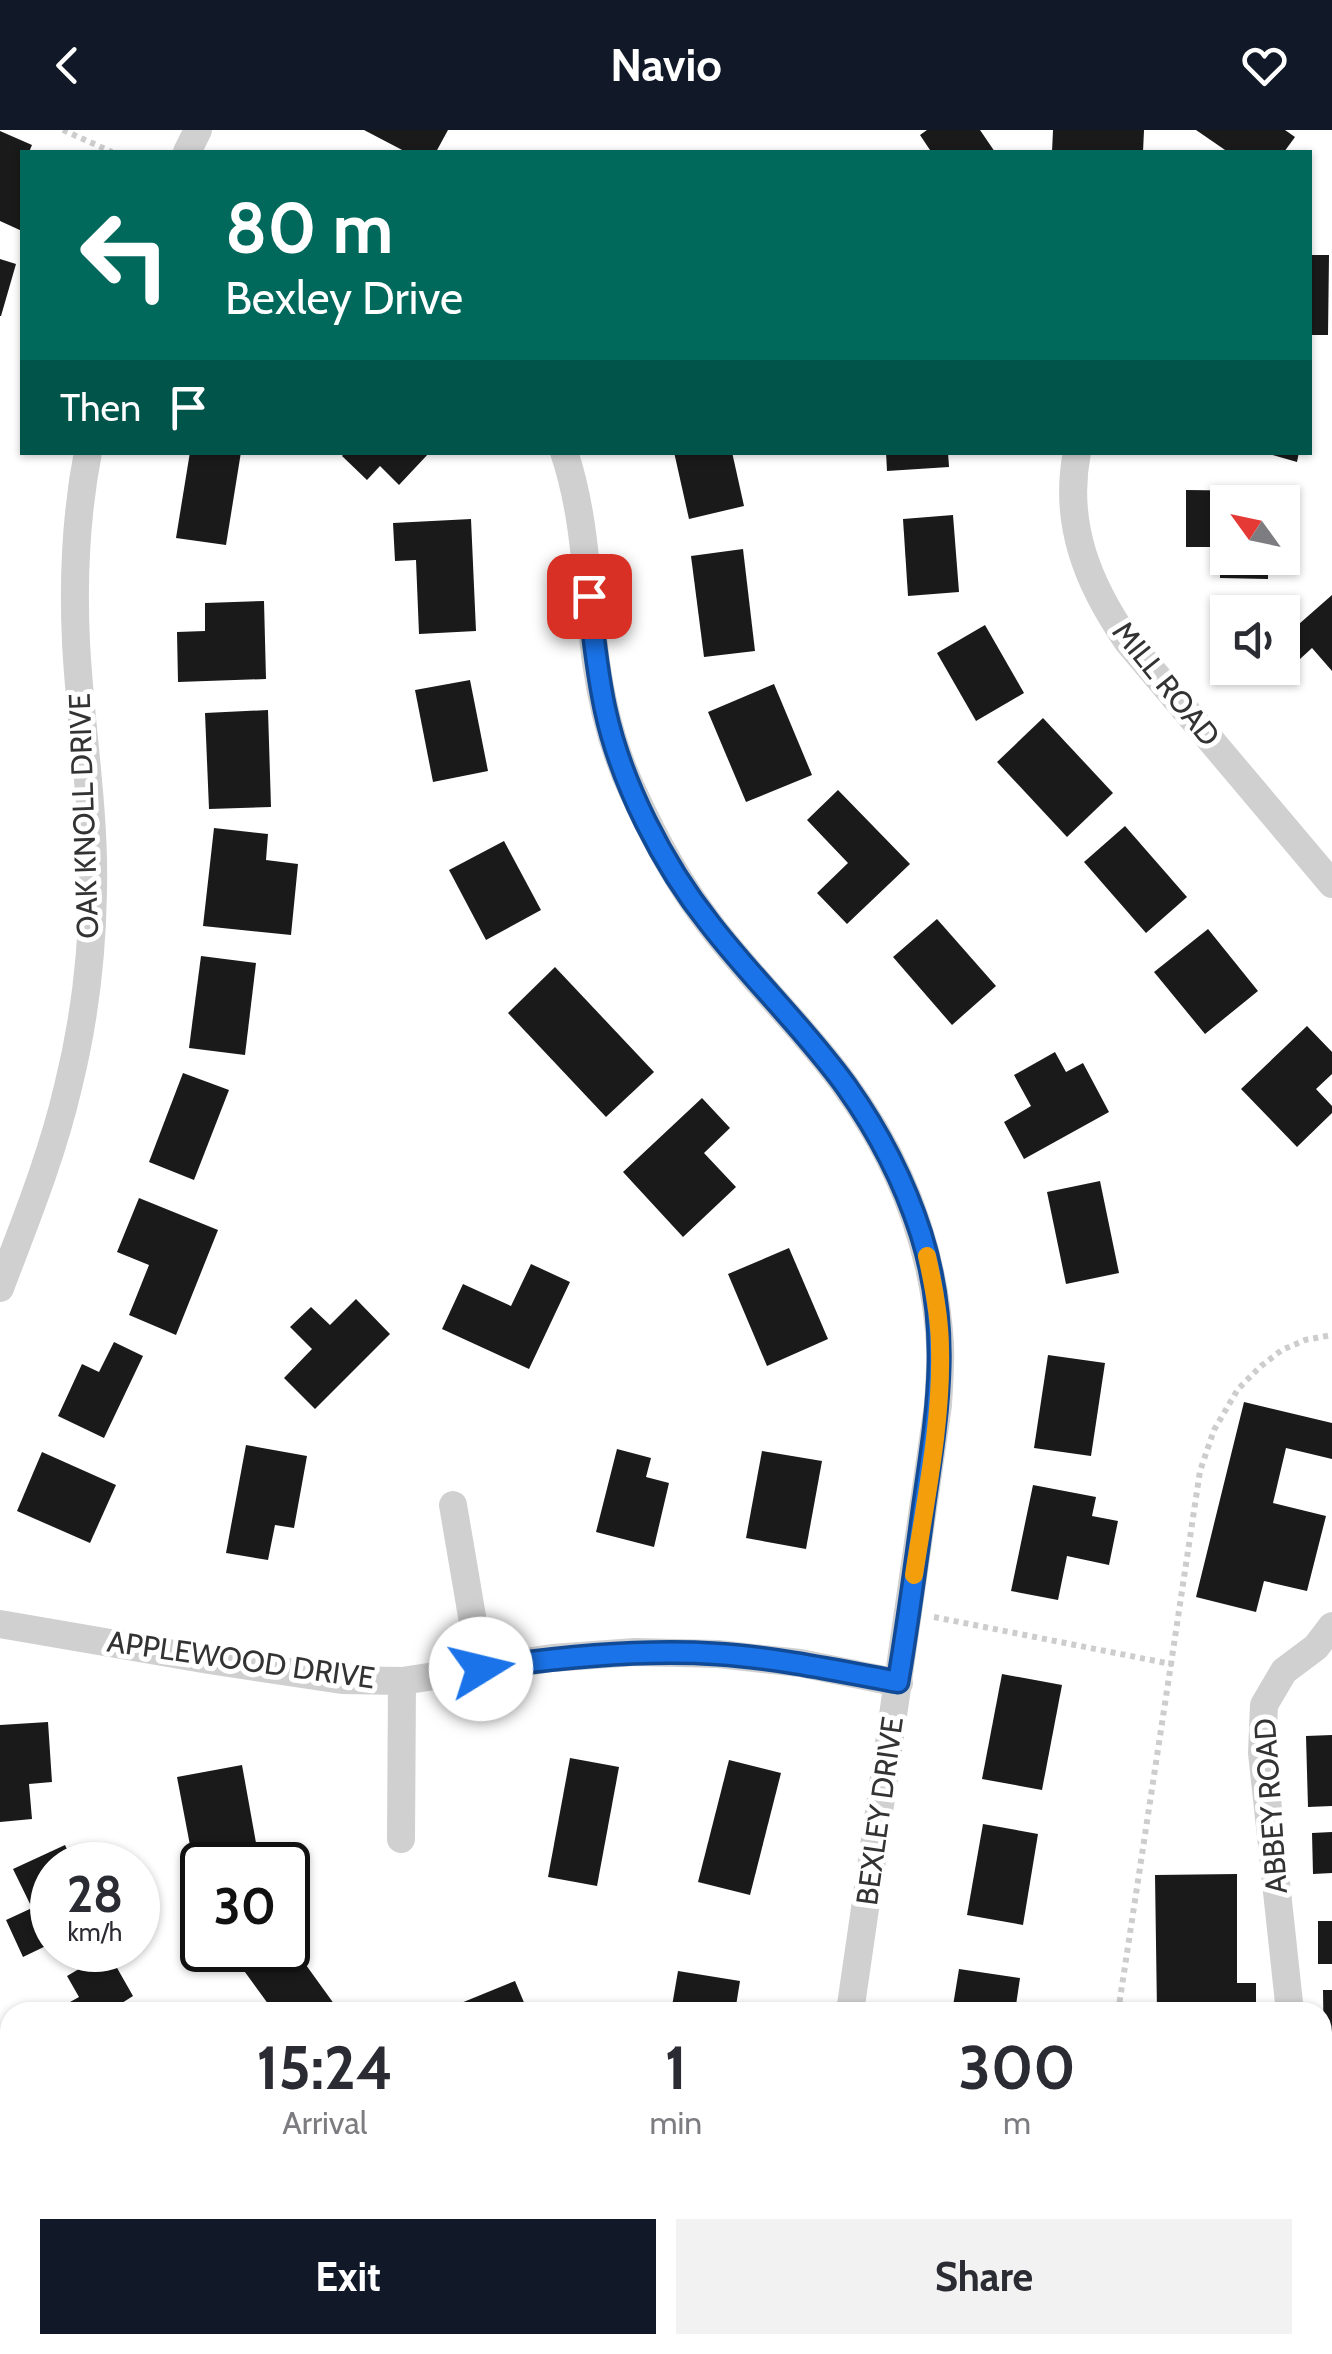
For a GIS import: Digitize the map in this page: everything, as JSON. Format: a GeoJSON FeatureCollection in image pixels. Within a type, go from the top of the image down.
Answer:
{"type":"FeatureCollection","features":[{"type":"Feature","properties":{"kind":"street","name":"OAK KNOLL DRIVE"},"geometry":{"type":"LineString","coordinates":[[0,1288],[36,1195],[68,1090],[89,969],[94,888],[76,642],[76,558],[88,455]]}},
{"type":"Feature","properties":{"kind":"street","name":"BEXLEY DRIVE"},"geometry":{"type":"LineString","coordinates":[[565,455],[583,531],[596,662],[606,714],[630,788],[665,858],[709,923],[845,1085],[876,1132],[902,1183],[922,1236],[934,1291],[940,1348],[938,1405],[851,2002]]}},
{"type":"Feature","properties":{"kind":"street","name":"MILL ROAD"},"geometry":{"type":"LineString","coordinates":[[1076,455],[1073,520],[1088,571],[1112,620],[1332,884]]}},
{"type":"Feature","properties":{"kind":"street"},"geometry":{"type":"LineString","coordinates":[[453,1506],[481,1669]]}},
{"type":"Feature","properties":{"kind":"street","name":"APPLEWOOD DRIVE"},"geometry":{"type":"LineString","coordinates":[[0,1624],[342,1680],[402,1682],[552,1658],[635,1652],[718,1654],[898,1682]]}},
{"type":"Feature","properties":{"kind":"street","name":"ABBEY ROAD"},"geometry":{"type":"LineString","coordinates":[[1289,2002],[1262,1754],[1264,1705],[1284,1672],[1316,1646],[1332,1626]]}},
{"type":"Feature","properties":{"kind":"street"},"geometry":{"type":"LineString","coordinates":[[401,1839],[402,1682]]}},
{"type":"Feature","properties":{"kind":"path"},"geometry":{"type":"LineString","coordinates":[[64,130],[108,150]]}},
{"type":"Feature","properties":{"kind":"path"},"geometry":{"type":"LineString","coordinates":[[1120,2002],[1200,1471],[1214,1430],[1238,1390],[1261,1366],[1282,1350],[1305,1340],[1332,1336]]}},
{"type":"Feature","properties":{"kind":"path"},"geometry":{"type":"LineString","coordinates":[[923,1615],[1171,1664]]}},
{"type":"Feature","properties":{"kind":"building"},"geometry":{"type":"Polygon","coordinates":[[[364,130],[448,130],[437,150],[402,150],[364,130]]]}},
{"type":"Feature","properties":{"kind":"building"},"geometry":{"type":"Polygon","coordinates":[[[927,130],[980,130],[994,150],[930,150],[920,135],[927,130]]]}},
{"type":"Feature","properties":{"kind":"building"},"geometry":{"type":"Polygon","coordinates":[[[1053,130],[1144,130],[1143,150],[1052,150],[1053,130]]]}},
{"type":"Feature","properties":{"kind":"building"},"geometry":{"type":"Polygon","coordinates":[[[1196,130],[1285,130],[1295,137],[1285,150],[1225,150],[1196,130]]]}},
{"type":"Feature","properties":{"kind":"building"},"geometry":{"type":"Polygon","coordinates":[[[0,131],[32,145],[30,150],[20,150],[20,230],[0,221],[0,131]]]}},
{"type":"Feature","properties":{"kind":"building"},"geometry":{"type":"Polygon","coordinates":[[[1312,255],[1329,255],[1328,335],[1312,335],[1312,255]]]}},
{"type":"Feature","properties":{"kind":"building"},"geometry":{"type":"Polygon","coordinates":[[[0,259],[16,264],[1,316],[0,316],[0,259]]]}},
{"type":"Feature","properties":{"kind":"building"},"geometry":{"type":"Polygon","coordinates":[[[190,455],[241,455],[226,545],[176,538],[190,455]]]}},
{"type":"Feature","properties":{"kind":"building"},"geometry":{"type":"Polygon","coordinates":[[[427,455],[399,485],[380,466],[367,480],[342,456],[427,455]]]}},
{"type":"Feature","properties":{"kind":"building"},"geometry":{"type":"Polygon","coordinates":[[[675,455],[733,455],[744,506],[689,519],[675,455]]]}},
{"type":"Feature","properties":{"kind":"building"},"geometry":{"type":"Polygon","coordinates":[[[886,455],[948,455],[949,467],[887,471],[886,455]]]}},
{"type":"Feature","properties":{"kind":"building"},"geometry":{"type":"Polygon","coordinates":[[[1272,455],[1298,455],[1297,462],[1272,455]]]}},
{"type":"Feature","properties":{"kind":"building"},"geometry":{"type":"Polygon","coordinates":[[[1186,490],[1210,490],[1210,547],[1186,547],[1186,490]]]}},
{"type":"Feature","properties":{"kind":"building"},"geometry":{"type":"Polygon","coordinates":[[[953,515],[959,592],[908,596],[903,519],[953,515]]]}},
{"type":"Feature","properties":{"kind":"building"},"geometry":{"type":"Polygon","coordinates":[[[471,519],[476,631],[419,634],[416,560],[395,561],[393,523],[471,519]]]}},
{"type":"Feature","properties":{"kind":"building"},"geometry":{"type":"Polygon","coordinates":[[[743,549],[755,651],[704,657],[691,556],[743,549]]]}},
{"type":"Feature","properties":{"kind":"building"},"geometry":{"type":"Polygon","coordinates":[[[1220,575],[1268,575],[1268,579],[1220,575]]]}},
{"type":"Feature","properties":{"kind":"building"},"geometry":{"type":"Polygon","coordinates":[[[1332,595],[1332,671],[1312,648],[1300,659],[1300,623],[1332,595]]]}},
{"type":"Feature","properties":{"kind":"building"},"geometry":{"type":"Polygon","coordinates":[[[264,601],[266,679],[178,682],[177,632],[205,631],[205,603],[264,601]]]}},
{"type":"Feature","properties":{"kind":"building"},"geometry":{"type":"Polygon","coordinates":[[[985,625],[1024,693],[976,721],[937,653],[985,625]]]}},
{"type":"Feature","properties":{"kind":"building"},"geometry":{"type":"Polygon","coordinates":[[[470,680],[488,771],[433,782],[415,690],[470,680]]]}},
{"type":"Feature","properties":{"kind":"building"},"geometry":{"type":"Polygon","coordinates":[[[774,684],[812,775],[746,802],[708,712],[774,684]]]}},
{"type":"Feature","properties":{"kind":"building"},"geometry":{"type":"Polygon","coordinates":[[[268,710],[271,807],[209,809],[205,713],[268,710]]]}},
{"type":"Feature","properties":{"kind":"building"},"geometry":{"type":"Polygon","coordinates":[[[1043,718],[1113,793],[1067,837],[997,762],[1043,718]]]}},
{"type":"Feature","properties":{"kind":"building"},"geometry":{"type":"Polygon","coordinates":[[[838,790],[910,864],[847,924],[817,893],[848,863],[807,820],[838,790]]]}},
{"type":"Feature","properties":{"kind":"building"},"geometry":{"type":"Polygon","coordinates":[[[1125,826],[1187,897],[1146,933],[1084,862],[1125,826]]]}},
{"type":"Feature","properties":{"kind":"building"},"geometry":{"type":"Polygon","coordinates":[[[214,828],[268,834],[266,860],[298,864],[291,935],[203,926],[214,828]]]}},
{"type":"Feature","properties":{"kind":"building"},"geometry":{"type":"Polygon","coordinates":[[[504,841],[541,910],[486,940],[449,870],[504,841]]]}},
{"type":"Feature","properties":{"kind":"building"},"geometry":{"type":"Polygon","coordinates":[[[937,919],[996,986],[952,1025],[893,957],[937,919]]]}},
{"type":"Feature","properties":{"kind":"building"},"geometry":{"type":"Polygon","coordinates":[[[1208,929],[1258,991],[1205,1034],[1154,972],[1208,929]]]}},
{"type":"Feature","properties":{"kind":"building"},"geometry":{"type":"Polygon","coordinates":[[[201,956],[256,963],[245,1055],[189,1048],[201,956]]]}},
{"type":"Feature","properties":{"kind":"building"},"geometry":{"type":"Polygon","coordinates":[[[555,967],[654,1072],[606,1117],[508,1013],[555,967]]]}},
{"type":"Feature","properties":{"kind":"building"},"geometry":{"type":"Polygon","coordinates":[[[1307,1026],[1332,1052],[1332,1074],[1316,1089],[1332,1106],[1332,1113],[1297,1147],[1241,1089],[1307,1026]]]}},
{"type":"Feature","properties":{"kind":"building"},"geometry":{"type":"Polygon","coordinates":[[[1055,1052],[1066,1072],[1083,1063],[1109,1112],[1024,1159],[1004,1122],[1031,1106],[1014,1075],[1055,1052]]]}},
{"type":"Feature","properties":{"kind":"building"},"geometry":{"type":"Polygon","coordinates":[[[183,1073],[229,1090],[194,1180],[149,1162],[183,1073]]]}},
{"type":"Feature","properties":{"kind":"building"},"geometry":{"type":"Polygon","coordinates":[[[702,1098],[730,1128],[704,1153],[736,1187],[683,1237],[623,1172],[702,1098]]]}},
{"type":"Feature","properties":{"kind":"building"},"geometry":{"type":"Polygon","coordinates":[[[1100,1181],[1119,1273],[1066,1284],[1047,1192],[1100,1181]]]}},
{"type":"Feature","properties":{"kind":"building"},"geometry":{"type":"Polygon","coordinates":[[[139,1198],[218,1230],[176,1335],[129,1315],[149,1265],[117,1252],[139,1198]]]}},
{"type":"Feature","properties":{"kind":"building"},"geometry":{"type":"Polygon","coordinates":[[[789,1248],[828,1339],[767,1366],[728,1274],[789,1248]]]}},
{"type":"Feature","properties":{"kind":"building"},"geometry":{"type":"Polygon","coordinates":[[[531,1264],[570,1282],[529,1369],[442,1329],[463,1284],[511,1306],[531,1264]]]}},
{"type":"Feature","properties":{"kind":"building"},"geometry":{"type":"Polygon","coordinates":[[[356,1299],[390,1334],[315,1409],[284,1378],[312,1349],[290,1327],[311,1307],[330,1325],[356,1299]]]}},
{"type":"Feature","properties":{"kind":"building"},"geometry":{"type":"Polygon","coordinates":[[[114,1342],[143,1356],[104,1438],[58,1416],[82,1364],[99,1372],[114,1342]]]}},
{"type":"Feature","properties":{"kind":"building"},"geometry":{"type":"Polygon","coordinates":[[[1048,1355],[1105,1363],[1091,1456],[1034,1448],[1048,1355]]]}},
{"type":"Feature","properties":{"kind":"building"},"geometry":{"type":"Polygon","coordinates":[[[1244,1402],[1332,1423],[1332,1459],[1286,1448],[1273,1503],[1326,1516],[1307,1591],[1264,1581],[1256,1612],[1196,1597],[1244,1402]]]}},
{"type":"Feature","properties":{"kind":"building"},"geometry":{"type":"Polygon","coordinates":[[[246,1445],[307,1456],[294,1528],[275,1525],[268,1560],[226,1553],[246,1445]]]}},
{"type":"Feature","properties":{"kind":"building"},"geometry":{"type":"Polygon","coordinates":[[[617,1449],[651,1458],[646,1477],[669,1483],[654,1547],[596,1532],[617,1449]]]}},
{"type":"Feature","properties":{"kind":"building"},"geometry":{"type":"Polygon","coordinates":[[[762,1451],[822,1461],[806,1549],[746,1538],[762,1451]]]}},
{"type":"Feature","properties":{"kind":"building"},"geometry":{"type":"Polygon","coordinates":[[[42,1452],[116,1485],[90,1543],[17,1511],[42,1452]]]}},
{"type":"Feature","properties":{"kind":"building"},"geometry":{"type":"Polygon","coordinates":[[[1033,1485],[1096,1497],[1092,1516],[1118,1521],[1109,1565],[1067,1556],[1058,1600],[1011,1591],[1033,1485]]]}},
{"type":"Feature","properties":{"kind":"building"},"geometry":{"type":"Polygon","coordinates":[[[1002,1674],[1062,1685],[1042,1790],[982,1779],[1002,1674]]]}},
{"type":"Feature","properties":{"kind":"building"},"geometry":{"type":"Polygon","coordinates":[[[48,1722],[52,1782],[29,1784],[32,1819],[0,1822],[0,1725],[48,1722]]]}},
{"type":"Feature","properties":{"kind":"building"},"geometry":{"type":"Polygon","coordinates":[[[1332,1735],[1332,1806],[1308,1807],[1306,1736],[1332,1735]]]}},
{"type":"Feature","properties":{"kind":"building"},"geometry":{"type":"Polygon","coordinates":[[[570,1758],[619,1767],[597,1886],[548,1877],[570,1758]]]}},
{"type":"Feature","properties":{"kind":"building"},"geometry":{"type":"Polygon","coordinates":[[[729,1760],[781,1773],[750,1895],[698,1882],[729,1760]]]}},
{"type":"Feature","properties":{"kind":"building"},"geometry":{"type":"Polygon","coordinates":[[[242,1765],[256,1842],[189,1842],[177,1777],[242,1765]]]}},
{"type":"Feature","properties":{"kind":"building"},"geometry":{"type":"Polygon","coordinates":[[[983,1824],[1038,1834],[1023,1925],[967,1915],[983,1824]]]}},
{"type":"Feature","properties":{"kind":"building"},"geometry":{"type":"Polygon","coordinates":[[[1332,1832],[1332,1873],[1313,1874],[1312,1833],[1332,1832]]]}},
{"type":"Feature","properties":{"kind":"building"},"geometry":{"type":"Polygon","coordinates":[[[30,1861],[30,1904],[13,1869],[30,1861]]]}},
{"type":"Feature","properties":{"kind":"building"},"geometry":{"type":"Polygon","coordinates":[[[1237,1874],[1237,1983],[1256,1983],[1256,2002],[1157,2002],[1155,1875],[1237,1874]]]}},
{"type":"Feature","properties":{"kind":"building"},"geometry":{"type":"Polygon","coordinates":[[[30,1909],[30,1954],[23,1957],[6,1920],[30,1909]]]}},
{"type":"Feature","properties":{"kind":"building"},"geometry":{"type":"Polygon","coordinates":[[[1318,1921],[1332,1921],[1332,1964],[1318,1964],[1318,1921]]]}},
{"type":"Feature","properties":{"kind":"building"},"geometry":{"type":"Polygon","coordinates":[[[959,1969],[1020,1978],[1016,2002],[954,2002],[959,1969]]]}},
{"type":"Feature","properties":{"kind":"building"},"geometry":{"type":"Polygon","coordinates":[[[310,1971],[333,2002],[267,2002],[245,1972],[310,1971]]]}},
{"type":"Feature","properties":{"kind":"building"},"geometry":{"type":"Polygon","coordinates":[[[678,1971],[740,1981],[737,2002],[673,2002],[678,1971]]]}},
{"type":"Feature","properties":{"kind":"building"},"geometry":{"type":"Polygon","coordinates":[[[74,1972],[119,1972],[133,1996],[124,2002],[70,2002],[79,1997],[67,1976],[74,1972]]]}},
{"type":"Feature","properties":{"kind":"building"},"geometry":{"type":"Polygon","coordinates":[[[515,1981],[524,2002],[464,2002],[515,1981]]]}},
{"type":"Feature","properties":{"kind":"building"},"geometry":{"type":"Polygon","coordinates":[[[1323,1990],[1332,1990],[1332,2002],[1323,2002],[1323,1990]]]}},
{"type":"Feature","properties":{"kind":"slow traffic"},"geometry":{"type":"LineString","coordinates":[[914,1575],[938,1405],[940,1348],[927,1256]]}},
{"type":"Feature","properties":{"kind":"route"},"geometry":{"type":"LineString","coordinates":[[481,1669],[552,1658],[635,1652],[718,1654],[898,1682],[938,1405],[940,1348],[934,1291],[922,1236],[902,1183],[876,1132],[845,1085],[709,923],[665,858],[630,788],[606,714],[589,596]]}}]}
